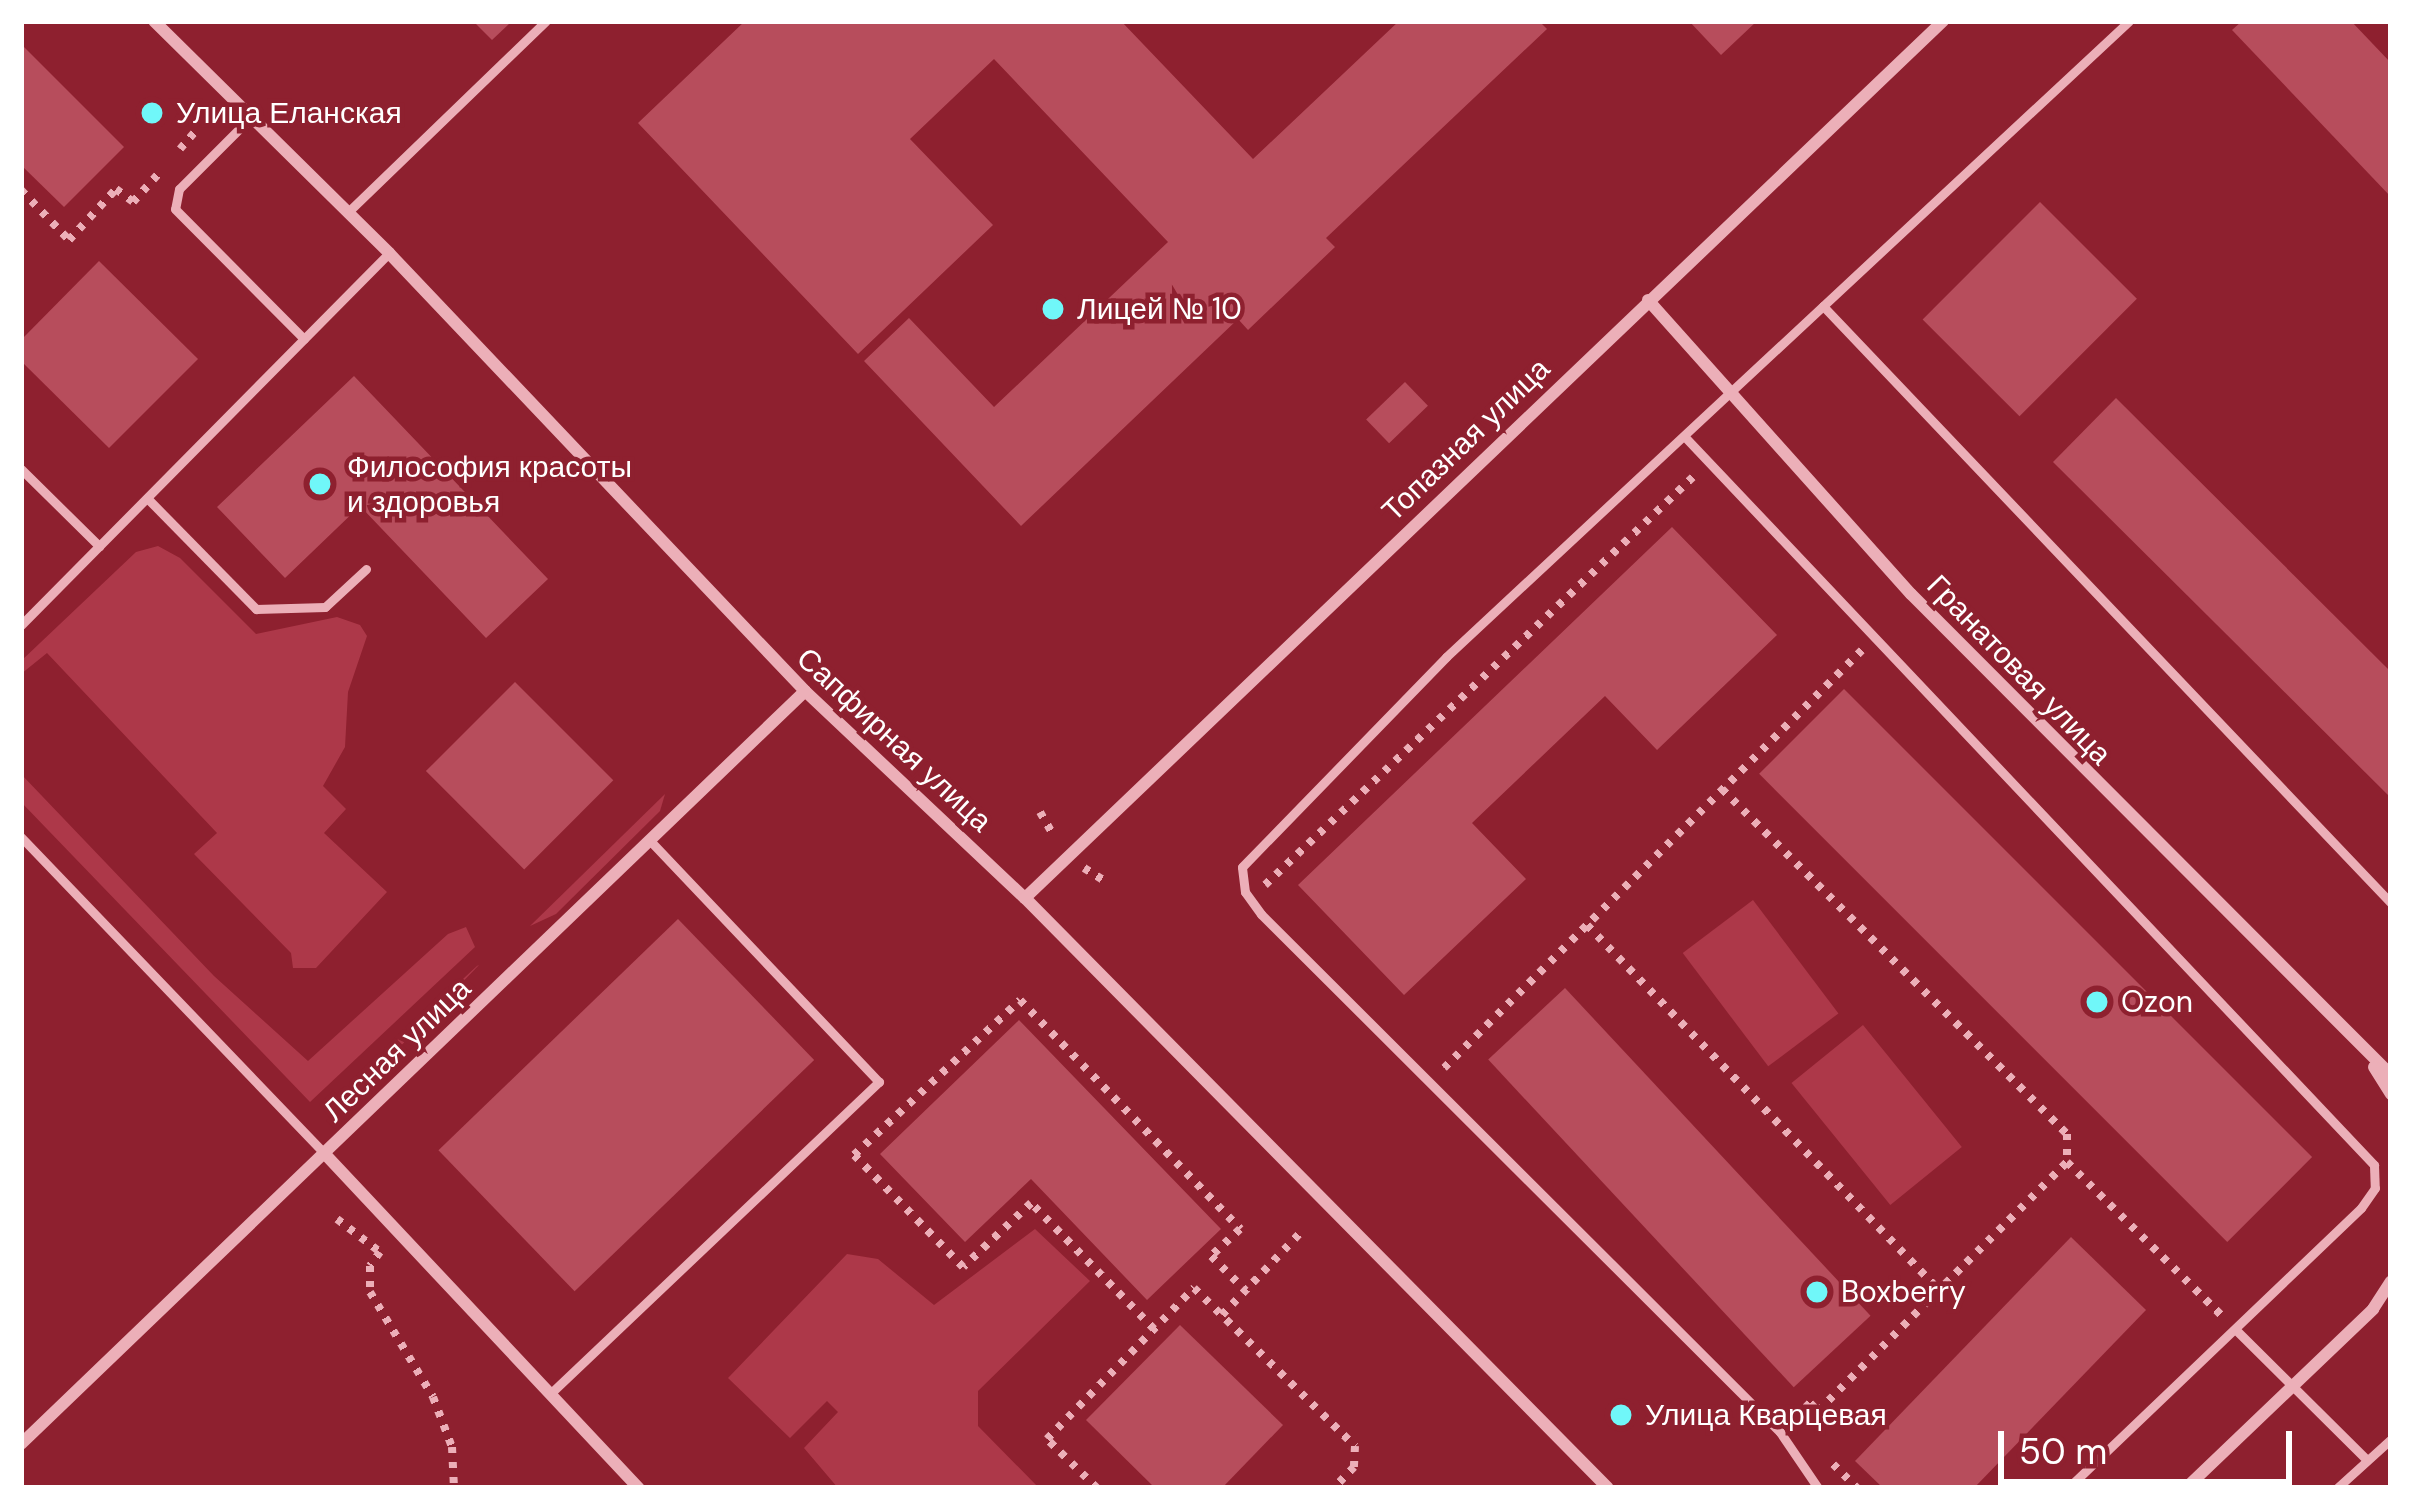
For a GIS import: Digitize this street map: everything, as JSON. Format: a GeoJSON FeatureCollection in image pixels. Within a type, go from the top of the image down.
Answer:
{"type":"FeatureCollection","features":[{"type":"Feature","properties":{"kind":"street","name":"Сапфирная улица"},"geometry":{"type":"LineString","coordinates":[[154,21],[389,253],[805,692],[1025,898],[1608,1488]]}},
{"type":"Feature","properties":{"kind":"street","name":"Топазная улица"},"geometry":{"type":"LineString","coordinates":[[1025,898],[1943,21]]}},
{"type":"Feature","properties":{"kind":"street","name":"Гранатовая улица"},"geometry":{"type":"LineString","coordinates":[[1648,300],[1727,398],[2370,1061],[2391,1094]]}},
{"type":"Feature","properties":{"kind":"street","name":"Лесная улица"},"geometry":{"type":"LineString","coordinates":[[21,1444],[805,692]]}},
{"type":"Feature","properties":{"kind":"street","name":"Гранатовая улица"},"geometry":{"type":"LineString","coordinates":[[2370,1061],[2391,1075]]}},
{"type":"Feature","properties":{"kind":"street"},"geometry":{"type":"LineString","coordinates":[[324,1153],[639,1488]]}},
{"type":"Feature","properties":{"kind":"street"},"geometry":{"type":"LineString","coordinates":[[2186,1488],[2373,1309],[2391,1281]]}},
{"type":"Feature","properties":{"kind":"street"},"geometry":{"type":"LineString","coordinates":[[2373,1309],[2391,1299]]}},
{"type":"Feature","properties":{"kind":"lane"},"geometry":{"type":"LineString","coordinates":[[349,212],[545,21]]}},
{"type":"Feature","properties":{"kind":"lane"},"geometry":{"type":"LineString","coordinates":[[1818,1488],[1780,1432],[1250,899],[1242,867],[1258,844],[1684,436],[2129,21]]}},
{"type":"Feature","properties":{"kind":"lane"},"geometry":{"type":"LineString","coordinates":[[253,116],[179,189],[175,209],[304,339]]}},
{"type":"Feature","properties":{"kind":"lane"},"geometry":{"type":"LineString","coordinates":[[21,625],[389,253]]}},
{"type":"Feature","properties":{"kind":"lane"},"geometry":{"type":"LineString","coordinates":[[1823,305],[2391,903]]}},
{"type":"Feature","properties":{"kind":"lane"},"geometry":{"type":"LineString","coordinates":[[1684,436],[2374,1165],[2375,1188],[2361,1208],[2068,1488]]}},
{"type":"Feature","properties":{"kind":"lane"},"geometry":{"type":"LineString","coordinates":[[21,470],[99,546]]}},
{"type":"Feature","properties":{"kind":"lane"},"geometry":{"type":"LineString","coordinates":[[147,498],[256,609],[326,607],[366,569]]}},
{"type":"Feature","properties":{"kind":"lane"},"geometry":{"type":"LineString","coordinates":[[21,837],[324,1153]]}},
{"type":"Feature","properties":{"kind":"lane"},"geometry":{"type":"LineString","coordinates":[[552,1392],[879,1082],[650,841]]}},
{"type":"Feature","properties":{"kind":"lane"},"geometry":{"type":"LineString","coordinates":[[2235,1329],[2291,1390],[2367,1460]]}},
{"type":"Feature","properties":{"kind":"lane"},"geometry":{"type":"LineString","coordinates":[[2337,1488],[2391,1439]]}},
{"type":"Feature","properties":{"kind":"path"},"geometry":{"type":"LineString","coordinates":[[21,190],[69,240],[116,189],[134,202],[195,132]]}},
{"type":"Feature","properties":{"kind":"path"},"geometry":{"type":"LineString","coordinates":[[1250,899],[1694,476]]}},
{"type":"Feature","properties":{"kind":"path"},"geometry":{"type":"LineString","coordinates":[[1429,1083],[1876,636]]}},
{"type":"Feature","properties":{"kind":"path"},"geometry":{"type":"LineString","coordinates":[[1722,789],[2067,1134],[2067,1162],[1818,1411],[1810,1403],[1780,1432]]}},
{"type":"Feature","properties":{"kind":"path"},"geometry":{"type":"LineString","coordinates":[[1587,926],[1939,1290]]}},
{"type":"Feature","properties":{"kind":"path"},"geometry":{"type":"LineString","coordinates":[[1154,1329],[1031,1203],[963,1267],[854,1155],[1020,1000],[1240,1229],[1211,1256],[1246,1291]]}},
{"type":"Feature","properties":{"kind":"path"},"geometry":{"type":"LineString","coordinates":[[2067,1162],[2235,1329]]}},
{"type":"Feature","properties":{"kind":"path"},"geometry":{"type":"LineString","coordinates":[[337,1219],[380,1252],[370,1266],[370,1292],[433,1397],[452,1447],[454,1488]]}},
{"type":"Feature","properties":{"kind":"path"},"geometry":{"type":"LineString","coordinates":[[1222,1315],[1303,1230]]}},
{"type":"Feature","properties":{"kind":"path"},"geometry":{"type":"LineString","coordinates":[[1097,1488],[1048,1439],[1194,1288],[1355,1446],[1354,1467],[1334,1488]]}},
{"type":"Feature","properties":{"kind":"shaded area"},"geometry":{"type":"Polygon","coordinates":[[[158,546],[180,558],[256,634],[337,617],[360,625],[367,636],[348,692],[345,747],[323,786],[346,809],[324,833],[387,892],[316,968],[293,968],[291,953],[194,854],[217,833],[47,653],[21,674],[21,661],[136,552],[158,546]]]}},
{"type":"Feature","properties":{"kind":"shaded area"},"geometry":{"type":"Polygon","coordinates":[[[21,774],[214,976],[308,1061],[448,934],[466,927],[475,947],[310,1102],[21,802],[21,774]]]}},
{"type":"Feature","properties":{"kind":"shaded area"},"geometry":{"type":"Polygon","coordinates":[[[665,794],[660,811],[556,914],[530,926],[665,794]]]}},
{"type":"Feature","properties":{"kind":"shaded area"},"geometry":{"type":"Polygon","coordinates":[[[1753,900],[1838,1013],[1768,1066],[1683,953],[1753,900]]]}},
{"type":"Feature","properties":{"kind":"shaded area"},"geometry":{"type":"Polygon","coordinates":[[[477,966],[360,1088],[353,1081],[477,966]]]}},
{"type":"Feature","properties":{"kind":"shaded area"},"geometry":{"type":"Polygon","coordinates":[[[1863,1025],[1962,1147],[1890,1205],[1792,1083],[1863,1025]]]}},
{"type":"Feature","properties":{"kind":"shaded area"},"geometry":{"type":"Polygon","coordinates":[[[1035,1229],[1090,1281],[978,1391],[978,1426],[1039,1488],[838,1488],[804,1448],[838,1412],[827,1401],[790,1438],[728,1378],[847,1254],[878,1259],[934,1305],[1035,1229]]]}},
{"type":"Feature","properties":{"kind":"building"},"geometry":{"type":"Polygon","coordinates":[[[473,21],[512,21],[492,40],[473,21]]]}},
{"type":"Feature","properties":{"kind":"building","name":"Лицей № 10"},"geometry":{"type":"Polygon","coordinates":[[[745,21],[1121,21],[1253,159],[1399,21],[1539,21],[1547,29],[1326,238],[1335,247],[1248,330],[1238,319],[1021,526],[864,361],[909,318],[994,407],[1168,242],[994,59],[910,139],[993,225],[858,354],[638,123],[745,21]]]}},
{"type":"Feature","properties":{"kind":"building"},"geometry":{"type":"Polygon","coordinates":[[[1689,21],[1757,21],[1721,55],[1689,21]]]}},
{"type":"Feature","properties":{"kind":"building"},"geometry":{"type":"Polygon","coordinates":[[[2242,21],[2351,21],[2391,63],[2391,197],[2232,30],[2242,21]]]}},
{"type":"Feature","properties":{"kind":"building"},"geometry":{"type":"Polygon","coordinates":[[[21,44],[124,147],[64,207],[21,165],[21,44]]]}},
{"type":"Feature","properties":{"kind":"building"},"geometry":{"type":"Polygon","coordinates":[[[2040,202],[2137,299],[2019,416],[1923,319],[2040,202]]]}},
{"type":"Feature","properties":{"kind":"building"},"geometry":{"type":"Polygon","coordinates":[[[99,261],[198,359],[109,448],[21,361],[21,340],[99,261]]]}},
{"type":"Feature","properties":{"kind":"building"},"geometry":{"type":"Polygon","coordinates":[[[354,376],[548,579],[486,638],[360,506],[285,578],[217,507],[354,376]]]}},
{"type":"Feature","properties":{"kind":"building"},"geometry":{"type":"Polygon","coordinates":[[[1405,382],[1428,406],[1389,443],[1366,420],[1405,382]]]}},
{"type":"Feature","properties":{"kind":"building"},"geometry":{"type":"Polygon","coordinates":[[[2116,398],[2391,672],[2391,798],[2053,462],[2116,398]]]}},
{"type":"Feature","properties":{"kind":"building"},"geometry":{"type":"Polygon","coordinates":[[[1672,527],[1777,635],[1657,750],[1605,696],[1472,823],[1526,879],[1404,995],[1298,885],[1672,527]]]}},
{"type":"Feature","properties":{"kind":"building"},"geometry":{"type":"Polygon","coordinates":[[[515,682],[613,780],[524,869],[426,771],[515,682]]]}},
{"type":"Feature","properties":{"kind":"building"},"geometry":{"type":"Polygon","coordinates":[[[1844,689],[2312,1157],[2227,1242],[1759,774],[1844,689]]]}},
{"type":"Feature","properties":{"kind":"building"},"geometry":{"type":"Polygon","coordinates":[[[678,919],[814,1060],[575,1291],[438,1150],[678,919]]]}},
{"type":"Feature","properties":{"kind":"building"},"geometry":{"type":"Polygon","coordinates":[[[1565,988],[1871,1316],[1794,1387],[1488,1060],[1565,988]]]}},
{"type":"Feature","properties":{"kind":"building"},"geometry":{"type":"Polygon","coordinates":[[[1019,1020],[1221,1229],[1147,1300],[1031,1179],[965,1242],[880,1154],[1019,1020]]]}},
{"type":"Feature","properties":{"kind":"building"},"geometry":{"type":"Polygon","coordinates":[[[2071,1237],[2146,1310],[1974,1488],[1883,1488],[1855,1461],[2071,1237]]]}},
{"type":"Feature","properties":{"kind":"building"},"geometry":{"type":"Polygon","coordinates":[[[1180,1325],[1283,1425],[1222,1488],[1155,1488],[1086,1420],[1180,1325]]]}},
{"type":"Feature","properties":{"kind":"place","name":"Улица Еланская"},"geometry":{"type":"Point","coordinates":[152,113]}},
{"type":"Feature","properties":{"kind":"place","name":"Лицей № 10"},"geometry":{"type":"Point","coordinates":[1053,309]}},
{"type":"Feature","properties":{"kind":"place","name":"Философия красоты и здоровья"},"geometry":{"type":"Point","coordinates":[320,484]}},
{"type":"Feature","properties":{"kind":"place","name":"Ozon"},"geometry":{"type":"Point","coordinates":[2097,1002]}},
{"type":"Feature","properties":{"kind":"place","name":"Boxberry"},"geometry":{"type":"Point","coordinates":[1817,1292]}},
{"type":"Feature","properties":{"kind":"place","name":"Улица Кварцевая"},"geometry":{"type":"Point","coordinates":[1621,1415]}}]}
